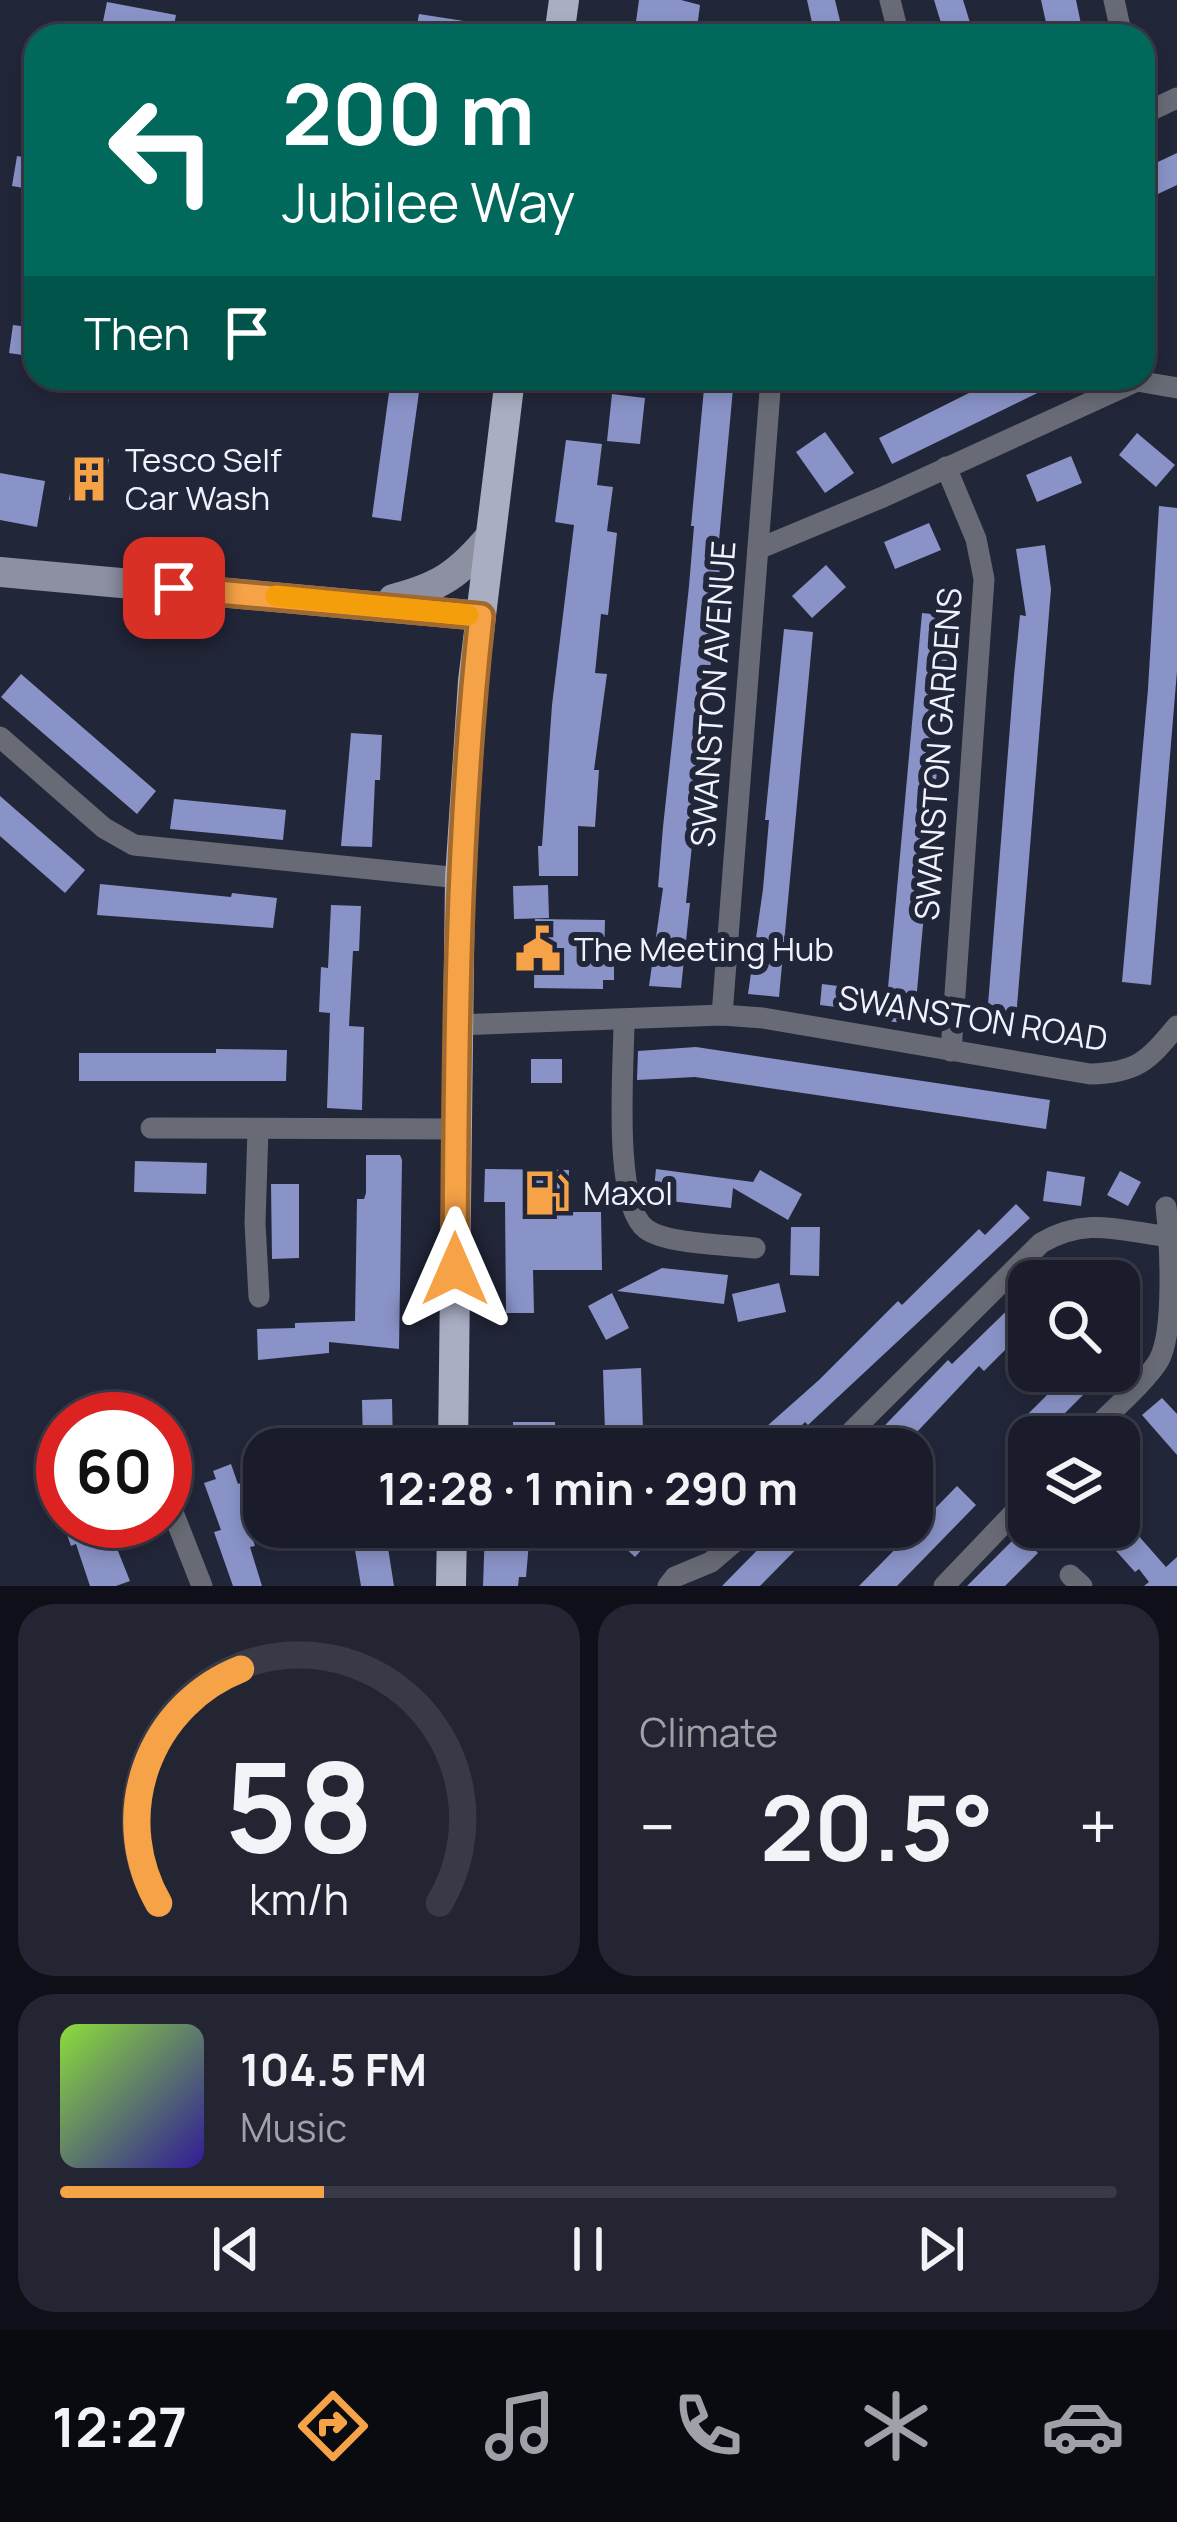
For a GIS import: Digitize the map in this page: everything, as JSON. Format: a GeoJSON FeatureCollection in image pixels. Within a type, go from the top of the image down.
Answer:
{"type":"FeatureCollection","features":[{"type":"Feature","properties":{"kind":"main road"},"geometry":{"type":"LineString","coordinates":[[453,1428],[460,878],[467,750],[508,390]]}},
{"type":"Feature","properties":{"kind":"main road"},"geometry":{"type":"LineString","coordinates":[[451,1586],[452,1548]]}},
{"type":"Feature","properties":{"kind":"street","name":"SWANSTON AVENUE"},"geometry":{"type":"LineString","coordinates":[[722,1015],[769,390]]}},
{"type":"Feature","properties":{"kind":"street"},"geometry":{"type":"LineString","coordinates":[[758,549],[1117,390]]}},
{"type":"Feature","properties":{"kind":"street","name":"SWANSTON GARDENS"},"geometry":{"type":"LineString","coordinates":[[946,467],[976,539],[984,579],[951,1052]]}},
{"type":"Feature","properties":{"kind":"street"},"geometry":{"type":"LineString","coordinates":[[369,604],[431,589],[460,571],[490,537]]}},
{"type":"Feature","properties":{"kind":"street"},"geometry":{"type":"LineString","coordinates":[[0,572],[481,616]]}},
{"type":"Feature","properties":{"kind":"street"},"geometry":{"type":"LineString","coordinates":[[0,736],[104,828],[134,845],[460,878]]}},
{"type":"Feature","properties":{"kind":"street","name":"SWANSTON ROAD"},"geometry":{"type":"LineString","coordinates":[[456,1025],[722,1015],[763,1018],[1090,1074],[1122,1074],[1156,1052],[1177,1026]]}},
{"type":"Feature","properties":{"kind":"street"},"geometry":{"type":"LineString","coordinates":[[624,1021],[627,1202],[646,1229],[755,1248]]}},
{"type":"Feature","properties":{"kind":"street"},"geometry":{"type":"LineString","coordinates":[[151,1128],[456,1129]]}},
{"type":"Feature","properties":{"kind":"street"},"geometry":{"type":"LineString","coordinates":[[257,1129],[259,1297]]}},
{"type":"Feature","properties":{"kind":"street"},"geometry":{"type":"LineString","coordinates":[[1106,1416],[1159,1360],[1166,1324],[1170,1237],[1166,1207]]}},
{"type":"Feature","properties":{"kind":"street"},"geometry":{"type":"LineString","coordinates":[[854,1428],[1041,1244],[1065,1229],[1101,1226],[1170,1237]]}},
{"type":"Feature","properties":{"kind":"street"},"geometry":{"type":"LineString","coordinates":[[1159,1360],[1177,1378]]}},
{"type":"Feature","properties":{"kind":"street"},"geometry":{"type":"LineString","coordinates":[[944,1586],[1008,1519]]}},
{"type":"Feature","properties":{"kind":"street"},"geometry":{"type":"LineString","coordinates":[[187,1548],[202,1586]]}},
{"type":"Feature","properties":{"kind":"street"},"geometry":{"type":"LineString","coordinates":[[668,1586],[675,1577],[711,1562],[727,1548]]}},
{"type":"Feature","properties":{"kind":"building"},"geometry":{"type":"Polygon","coordinates":[[[639,0],[700,5],[698,24],[636,24],[639,0]]]}},
{"type":"Feature","properties":{"kind":"building"},"geometry":{"type":"Polygon","coordinates":[[[807,0],[835,0],[841,24],[812,24],[807,0]]]}},
{"type":"Feature","properties":{"kind":"building"},"geometry":{"type":"Polygon","coordinates":[[[934,0],[963,0],[970,24],[941,24],[934,0]]]}},
{"type":"Feature","properties":{"kind":"building"},"geometry":{"type":"Polygon","coordinates":[[[1041,0],[1076,0],[1081,24],[1046,24],[1041,0]]]}},
{"type":"Feature","properties":{"kind":"building"},"geometry":{"type":"Polygon","coordinates":[[[107,2],[176,15],[174,24],[102,24],[107,2]]]}},
{"type":"Feature","properties":{"kind":"building"},"geometry":{"type":"Polygon","coordinates":[[[419,14],[483,24],[417,24],[419,14]]]}},
{"type":"Feature","properties":{"kind":"building"},"geometry":{"type":"Polygon","coordinates":[[[1177,153],[1177,185],[1155,195],[1155,163],[1177,153]]]}},
{"type":"Feature","properties":{"kind":"building"},"geometry":{"type":"Polygon","coordinates":[[[17,156],[24,157],[24,188],[12,186],[17,156]]]}},
{"type":"Feature","properties":{"kind":"building"},"geometry":{"type":"Polygon","coordinates":[[[13,325],[24,326],[24,355],[9,353],[13,325]]]}},
{"type":"Feature","properties":{"kind":"building"},"geometry":{"type":"Polygon","coordinates":[[[389,390],[419,390],[401,521],[372,517],[389,390]]]}},
{"type":"Feature","properties":{"kind":"building"},"geometry":{"type":"Polygon","coordinates":[[[704,390],[733,390],[681,988],[649,986],[663,888],[658,887],[704,390]]]}},
{"type":"Feature","properties":{"kind":"building"},"geometry":{"type":"Polygon","coordinates":[[[975,390],[1043,390],[892,464],[879,438],[975,390]]]}},
{"type":"Feature","properties":{"kind":"building"},"geometry":{"type":"Polygon","coordinates":[[[612,394],[645,398],[640,444],[607,441],[612,394]]]}},
{"type":"Feature","properties":{"kind":"building"},"geometry":{"type":"Polygon","coordinates":[[[825,432],[854,473],[825,493],[796,452],[825,432]]]}},
{"type":"Feature","properties":{"kind":"building"},"geometry":{"type":"Polygon","coordinates":[[[1137,433],[1175,465],[1156,487],[1119,455],[1137,433]]]}},
{"type":"Feature","properties":{"kind":"building"},"geometry":{"type":"Polygon","coordinates":[[[566,440],[602,444],[597,485],[613,487],[607,531],[617,533],[608,615],[601,614],[595,673],[607,674],[594,770],[599,770],[595,827],[578,826],[578,876],[539,876],[552,705],[574,525],[555,522],[566,440]]]}},
{"type":"Feature","properties":{"kind":"building","name":"Tesco Self Car Wash"},"geometry":{"type":"Polygon","coordinates":[[[76,454],[109,459],[101,505],[69,500],[76,454]]]}},
{"type":"Feature","properties":{"kind":"building"},"geometry":{"type":"Polygon","coordinates":[[[1071,456],[1082,483],[1037,502],[1026,475],[1071,456]]]}},
{"type":"Feature","properties":{"kind":"building"},"geometry":{"type":"Polygon","coordinates":[[[0,473],[45,481],[37,527],[0,520],[0,473]]]}},
{"type":"Feature","properties":{"kind":"building"},"geometry":{"type":"Polygon","coordinates":[[[1159,506],[1177,508],[1177,671],[1151,985],[1122,982],[1159,506]]]}},
{"type":"Feature","properties":{"kind":"building"},"geometry":{"type":"Polygon","coordinates":[[[929,523],[941,550],[895,569],[884,542],[929,523]]]}},
{"type":"Feature","properties":{"kind":"building"},"geometry":{"type":"Polygon","coordinates":[[[1045,545],[1051,589],[1015,1031],[986,1030],[1014,676],[1020,615],[1026,616],[1016,549],[1045,545]]]}},
{"type":"Feature","properties":{"kind":"building"},"geometry":{"type":"Polygon","coordinates":[[[826,565],[846,587],[812,618],[792,596],[826,565]]]}},
{"type":"Feature","properties":{"kind":"building"},"geometry":{"type":"Polygon","coordinates":[[[922,613],[951,616],[914,1024],[885,1021],[922,613]]]}},
{"type":"Feature","properties":{"kind":"building"},"geometry":{"type":"Polygon","coordinates":[[[784,629],[813,632],[779,997],[748,994],[763,889],[784,629]]]}},
{"type":"Feature","properties":{"kind":"building"},"geometry":{"type":"Polygon","coordinates":[[[21,674],[156,791],[137,814],[1,697],[21,674]]]}},
{"type":"Feature","properties":{"kind":"building"},"geometry":{"type":"Polygon","coordinates":[[[351,733],[382,735],[372,847],[341,846],[351,733]]]}},
{"type":"Feature","properties":{"kind":"building"},"geometry":{"type":"Polygon","coordinates":[[[0,796],[85,870],[65,893],[0,836],[0,796]]]}},
{"type":"Feature","properties":{"kind":"building"},"geometry":{"type":"Polygon","coordinates":[[[174,799],[286,810],[283,840],[170,829],[174,799]]]}},
{"type":"Feature","properties":{"kind":"building"},"geometry":{"type":"Polygon","coordinates":[[[100,884],[277,898],[273,928],[97,915],[100,884]]]}},
{"type":"Feature","properties":{"kind":"building"},"geometry":{"type":"Polygon","coordinates":[[[548,885],[549,918],[514,919],[513,886],[548,885]]]}},
{"type":"Feature","properties":{"kind":"building"},"geometry":{"type":"Polygon","coordinates":[[[331,905],[361,906],[349,1026],[364,1027],[362,1110],[327,1108],[330,1013],[319,1012],[321,967],[328,968],[331,905]]]}},
{"type":"Feature","properties":{"kind":"building"},"geometry":{"type":"Polygon","coordinates":[[[535,919],[605,920],[604,962],[614,962],[614,980],[603,980],[603,989],[534,988],[535,919]]]}},
{"type":"Feature","properties":{"kind":"building"},"geometry":{"type":"Polygon","coordinates":[[[822,984],[846,987],[844,1008],[820,1005],[822,984]]]}},
{"type":"Feature","properties":{"kind":"building"},"geometry":{"type":"Polygon","coordinates":[[[696,1047],[1050,1100],[1046,1129],[695,1077],[637,1080],[638,1051],[696,1047]]]}},
{"type":"Feature","properties":{"kind":"building"},"geometry":{"type":"Polygon","coordinates":[[[216,1049],[287,1050],[286,1081],[79,1081],[79,1053],[216,1053],[216,1049]]]}},
{"type":"Feature","properties":{"kind":"building"},"geometry":{"type":"Polygon","coordinates":[[[531,1059],[562,1059],[562,1083],[531,1083],[531,1059]]]}},
{"type":"Feature","properties":{"kind":"building"},"geometry":{"type":"Polygon","coordinates":[[[366,1155],[400,1155],[402,1160],[399,1349],[329,1342],[329,1353],[258,1360],[257,1329],[355,1321],[357,1199],[364,1199],[366,1193],[366,1155]]]}},
{"type":"Feature","properties":{"kind":"building"},"geometry":{"type":"Polygon","coordinates":[[[135,1161],[207,1163],[206,1194],[134,1192],[135,1161]]]}},
{"type":"Feature","properties":{"kind":"building"},"geometry":{"type":"Polygon","coordinates":[[[485,1169],[569,1170],[568,1212],[601,1212],[602,1270],[533,1270],[534,1313],[506,1313],[505,1202],[484,1202],[485,1169]]]}},
{"type":"Feature","properties":{"kind":"building"},"geometry":{"type":"Polygon","coordinates":[[[656,1169],[753,1182],[760,1170],[802,1194],[788,1220],[733,1188],[731,1208],[653,1199],[656,1169]]]}},
{"type":"Feature","properties":{"kind":"building"},"geometry":{"type":"Polygon","coordinates":[[[1047,1171],[1085,1177],[1081,1206],[1043,1201],[1047,1171]]]}},
{"type":"Feature","properties":{"kind":"building"},"geometry":{"type":"Polygon","coordinates":[[[1120,1171],[1141,1182],[1128,1206],[1107,1195],[1120,1171]]]}},
{"type":"Feature","properties":{"kind":"building"},"geometry":{"type":"Polygon","coordinates":[[[271,1184],[299,1184],[299,1258],[272,1259],[271,1184]]]}},
{"type":"Feature","properties":{"kind":"building"},"geometry":{"type":"Polygon","coordinates":[[[1016,1204],[1030,1218],[808,1425],[765,1428],[979,1229],[985,1235],[1016,1204]]]}},
{"type":"Feature","properties":{"kind":"building"},"geometry":{"type":"Polygon","coordinates":[[[791,1227],[820,1227],[819,1276],[790,1275],[791,1227]]]}},
{"type":"Feature","properties":{"kind":"building"},"geometry":{"type":"Polygon","coordinates":[[[662,1268],[728,1275],[724,1304],[617,1291],[662,1268]]]}},
{"type":"Feature","properties":{"kind":"building"},"geometry":{"type":"Polygon","coordinates":[[[779,1283],[786,1312],[738,1322],[732,1294],[779,1283]]]}},
{"type":"Feature","properties":{"kind":"building"},"geometry":{"type":"Polygon","coordinates":[[[612,1293],[629,1328],[606,1340],[588,1306],[612,1293]]]}},
{"type":"Feature","properties":{"kind":"building"},"geometry":{"type":"Polygon","coordinates":[[[1008,1309],[1008,1347],[984,1371],[979,1366],[921,1428],[882,1428],[948,1360],[952,1364],[1008,1309]]]}},
{"type":"Feature","properties":{"kind":"building"},"geometry":{"type":"Polygon","coordinates":[[[641,1368],[643,1428],[605,1428],[603,1370],[641,1368]]]}},
{"type":"Feature","properties":{"kind":"building"},"geometry":{"type":"Polygon","coordinates":[[[1050,1392],[1086,1392],[1062,1416],[1026,1416],[1050,1392]]]}},
{"type":"Feature","properties":{"kind":"building"},"geometry":{"type":"Polygon","coordinates":[[[1162,1398],[1177,1414],[1177,1455],[1142,1415],[1162,1398]]]}},
{"type":"Feature","properties":{"kind":"building"},"geometry":{"type":"Polygon","coordinates":[[[392,1399],[393,1428],[363,1428],[362,1400],[392,1399]]]}},
{"type":"Feature","properties":{"kind":"building"},"geometry":{"type":"Polygon","coordinates":[[[513,1422],[555,1422],[555,1428],[513,1428],[513,1422]]]}},
{"type":"Feature","properties":{"kind":"building"},"geometry":{"type":"Polygon","coordinates":[[[231,1464],[238,1484],[243,1482],[243,1548],[250,1548],[262,1586],[233,1586],[214,1532],[221,1530],[204,1483],[216,1479],[213,1471],[231,1464]]]}},
{"type":"Feature","properties":{"kind":"building"},"geometry":{"type":"Polygon","coordinates":[[[957,1486],[976,1505],[897,1586],[859,1586],[896,1548],[933,1548],[933,1510],[957,1486]]]}},
{"type":"Feature","properties":{"kind":"building"},"geometry":{"type":"Polygon","coordinates":[[[1140,1537],[1166,1567],[1177,1557],[1177,1586],[1144,1586],[1149,1582],[1139,1569],[1135,1572],[1113,1548],[1140,1548],[1140,1537]]]}},
{"type":"Feature","properties":{"kind":"building"},"geometry":{"type":"Polygon","coordinates":[[[1008,1545],[1038,1553],[1005,1586],[967,1586],[1008,1545]]]}},
{"type":"Feature","properties":{"kind":"building"},"geometry":{"type":"Polygon","coordinates":[[[77,1548],[117,1548],[130,1581],[90,1586],[77,1548]]]}},
{"type":"Feature","properties":{"kind":"building"},"geometry":{"type":"Polygon","coordinates":[[[355,1548],[388,1548],[394,1586],[361,1586],[355,1548]]]}},
{"type":"Feature","properties":{"kind":"building"},"geometry":{"type":"Polygon","coordinates":[[[484,1548],[529,1548],[526,1577],[519,1577],[518,1586],[483,1586],[484,1548]]]}},
{"type":"Feature","properties":{"kind":"building"},"geometry":{"type":"Polygon","coordinates":[[[759,1548],[797,1548],[760,1586],[722,1586],[759,1548]]]}},
{"type":"Feature","properties":{"kind":"slow traffic"},"geometry":{"type":"LineString","coordinates":[[276,596],[468,615]]}},
{"type":"Feature","properties":{"kind":"place","name":"Tesco Self Car Wash"},"geometry":{"type":"Point","coordinates":[89,479]}},
{"type":"Feature","properties":{"kind":"place","name":"The Meeting Hub"},"geometry":{"type":"Point","coordinates":[538,949]}},
{"type":"Feature","properties":{"kind":"place","name":"Maxol"},"geometry":{"type":"Point","coordinates":[547,1193]}},
{"type":"Feature","properties":{"kind":"route"},"geometry":{"type":"LineString","coordinates":[[174,588],[481,616],[460,878],[455,1269]]}}]}
